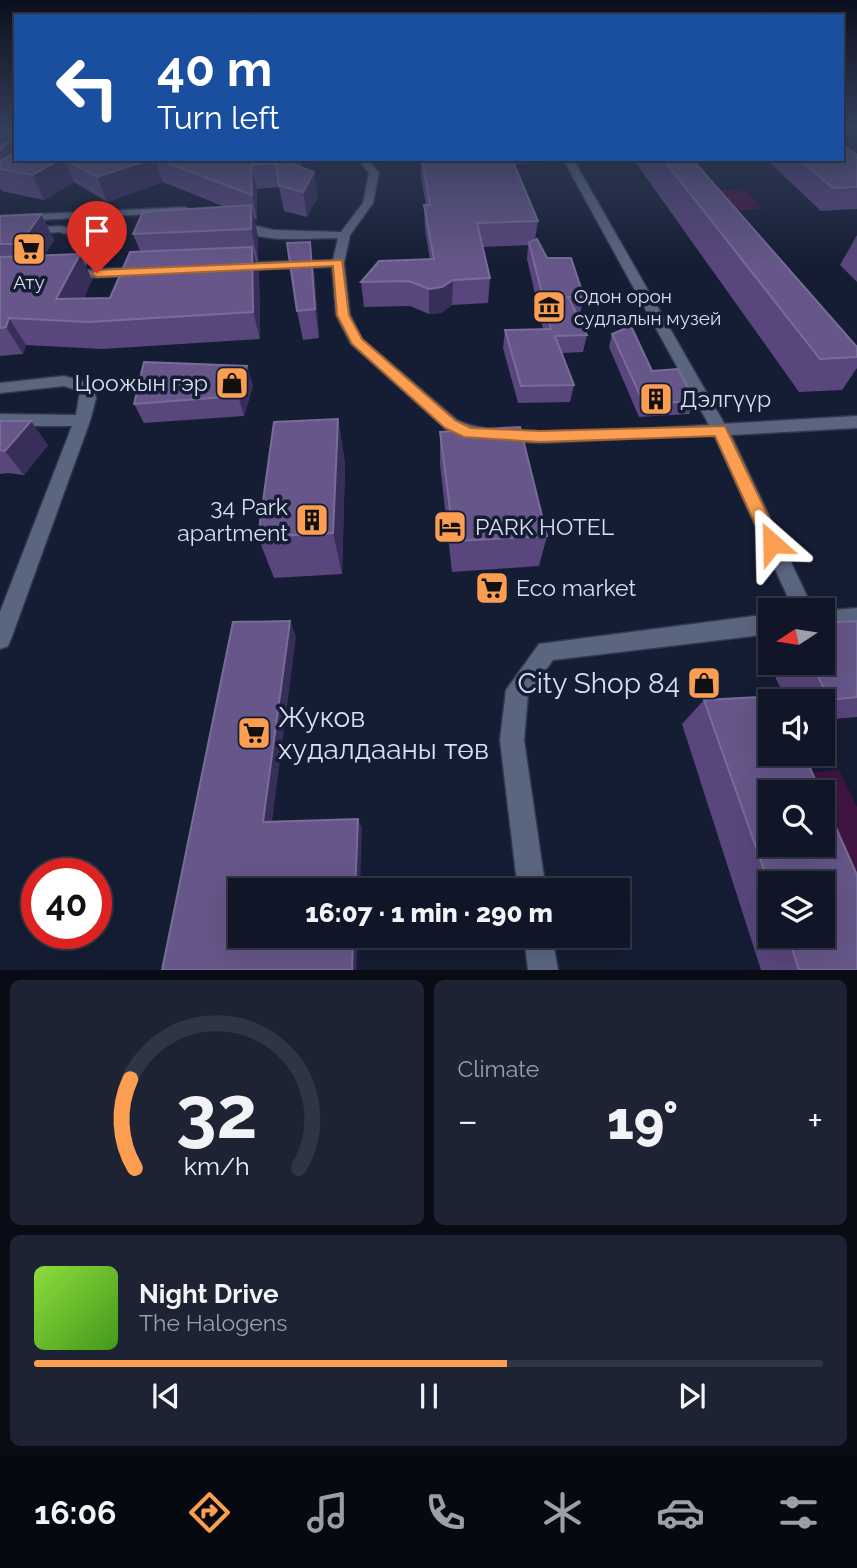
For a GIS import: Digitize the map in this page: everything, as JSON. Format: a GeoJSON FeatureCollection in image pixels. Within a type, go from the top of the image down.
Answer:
{"type":"FeatureCollection","features":[{"type":"Feature","properties":{"kind":"street"},"geometry":{"type":"LineString","coordinates":[[374,173],[368,203],[344,235],[338,262],[343,315],[356,341],[451,424],[469,433],[540,437],[857,422]]}},
{"type":"Feature","properties":{"kind":"street"},"geometry":{"type":"LineString","coordinates":[[576,173],[720,430],[798,598]]}},
{"type":"Feature","properties":{"kind":"street"},"geometry":{"type":"LineString","coordinates":[[0,219],[101,212],[201,211]]}},
{"type":"Feature","properties":{"kind":"street"},"geometry":{"type":"LineString","coordinates":[[221,218],[244,229],[344,235]]}},
{"type":"Feature","properties":{"kind":"street"},"geometry":{"type":"LineString","coordinates":[[0,233],[82,231],[91,236],[91,243],[75,274]]}},
{"type":"Feature","properties":{"kind":"street"},"geometry":{"type":"LineString","coordinates":[[215,268],[338,262]]}},
{"type":"Feature","properties":{"kind":"street"},"geometry":{"type":"LineString","coordinates":[[50,275],[160,271]]}},
{"type":"Feature","properties":{"kind":"street"},"geometry":{"type":"LineString","coordinates":[[0,388],[64,381],[87,388],[88,398],[82,421],[0,639]]}},
{"type":"Feature","properties":{"kind":"street"},"geometry":{"type":"LineString","coordinates":[[0,420],[82,421]]}},
{"type":"Feature","properties":{"kind":"street"},"geometry":{"type":"LineString","coordinates":[[835,618],[857,617]]}},
{"type":"Feature","properties":{"kind":"street"},"geometry":{"type":"LineString","coordinates":[[530,878],[512,740],[517,690],[547,651],[758,625]]}},
{"type":"Feature","properties":{"kind":"street"},"geometry":{"type":"LineString","coordinates":[[540,948],[543,970]]}},
{"type":"Feature","properties":{"kind":"shaded area"},"geometry":{"type":"Polygon","coordinates":[[[744,189],[763,209],[725,211],[708,191],[744,189]]]}},
{"type":"Feature","properties":{"kind":"shaded area"},"geometry":{"type":"Polygon","coordinates":[[[839,770],[857,807],[857,954],[835,885],[835,871],[830,871],[826,857],[835,857],[835,780],[783,780],[781,775],[839,770]]]}},
{"type":"Feature","properties":{"kind":"building"},"geometry":{"type":"Polygon","coordinates":[[[90,173],[108,173],[97,177],[90,173]]]}},
{"type":"Feature","properties":{"kind":"building"},"geometry":{"type":"Polygon","coordinates":[[[195,173],[251,173],[252,195],[195,173]]]}},
{"type":"Feature","properties":{"kind":"building"},"geometry":{"type":"Polygon","coordinates":[[[277,173],[313,173],[303,192],[279,186],[277,173]]]}},
{"type":"Feature","properties":{"kind":"building"},"geometry":{"type":"Polygon","coordinates":[[[424,173],[518,173],[538,221],[477,223],[490,278],[453,280],[442,287],[429,289],[409,281],[361,282],[379,261],[434,259],[424,205],[430,205],[424,173]]]}},
{"type":"Feature","properties":{"kind":"building"},"geometry":{"type":"Polygon","coordinates":[[[674,173],[705,173],[857,347],[857,357],[820,359],[674,173]]]}},
{"type":"Feature","properties":{"kind":"building"},"geometry":{"type":"Polygon","coordinates":[[[816,173],[857,173],[857,187],[833,188],[816,173]]]}},
{"type":"Feature","properties":{"kind":"building"},"geometry":{"type":"Polygon","coordinates":[[[251,205],[251,229],[133,234],[143,212],[251,205]]]}},
{"type":"Feature","properties":{"kind":"building"},"geometry":{"type":"Polygon","coordinates":[[[41,214],[20,244],[0,244],[0,216],[41,214]]]}},
{"type":"Feature","properties":{"kind":"building"},"geometry":{"type":"Polygon","coordinates":[[[537,239],[547,258],[571,258],[584,297],[568,297],[587,335],[555,336],[574,385],[521,386],[505,330],[551,329],[529,242],[537,239]]]}},
{"type":"Feature","properties":{"kind":"building"},"geometry":{"type":"Polygon","coordinates":[[[310,242],[315,309],[297,311],[287,243],[310,242]]]}},
{"type":"Feature","properties":{"kind":"building"},"geometry":{"type":"Polygon","coordinates":[[[252,247],[253,312],[88,322],[9,318],[6,327],[0,328],[0,257],[80,254],[56,299],[110,298],[130,252],[252,247]]]}},
{"type":"Feature","properties":{"kind":"building"},"geometry":{"type":"Polygon","coordinates":[[[631,326],[652,371],[678,369],[695,401],[644,404],[612,334],[631,326]]]}},
{"type":"Feature","properties":{"kind":"building"},"geometry":{"type":"Polygon","coordinates":[[[144,362],[247,366],[238,396],[134,404],[144,362]]]}},
{"type":"Feature","properties":{"kind":"building"},"geometry":{"type":"Polygon","coordinates":[[[338,419],[333,533],[258,537],[274,422],[338,419]]]}},
{"type":"Feature","properties":{"kind":"building"},"geometry":{"type":"Polygon","coordinates":[[[0,421],[31,421],[5,451],[0,450],[0,421]]]}},
{"type":"Feature","properties":{"kind":"building"},"geometry":{"type":"Polygon","coordinates":[[[520,427],[547,536],[454,541],[440,432],[520,427]]]}},
{"type":"Feature","properties":{"kind":"building","name":"Жуков худалдааны төв"},"geometry":{"type":"Polygon","coordinates":[[[290,621],[263,822],[358,819],[356,878],[228,878],[228,948],[353,948],[352,970],[162,970],[233,622],[290,621]]]}},
{"type":"Feature","properties":{"kind":"building"},"geometry":{"type":"Polygon","coordinates":[[[857,621],[857,697],[835,699],[835,689],[824,689],[818,676],[835,676],[835,622],[857,621]]]}},
{"type":"Feature","properties":{"kind":"building"},"geometry":{"type":"Polygon","coordinates":[[[758,697],[758,766],[809,766],[815,780],[758,780],[758,853],[704,700],[758,697]]]}},
{"type":"Feature","properties":{"kind":"building"},"geometry":{"type":"Polygon","coordinates":[[[835,825],[857,875],[857,970],[799,970],[792,948],[835,948],[835,871],[764,871],[759,857],[835,857],[835,825]]]}},
{"type":"Feature","properties":{"kind":"place","name":"Ату"},"geometry":{"type":"Point","coordinates":[29,249]}},
{"type":"Feature","properties":{"kind":"place","name":"Одон орон судлалын музей"},"geometry":{"type":"Point","coordinates":[549,307]}},
{"type":"Feature","properties":{"kind":"place","name":"Цоожын гэр"},"geometry":{"type":"Point","coordinates":[232,383]}},
{"type":"Feature","properties":{"kind":"place","name":"Дэлгүүр"},"geometry":{"type":"Point","coordinates":[656,399]}},
{"type":"Feature","properties":{"kind":"place","name":"34 Park apartment"},"geometry":{"type":"Point","coordinates":[312,520]}},
{"type":"Feature","properties":{"kind":"place","name":"PARK HOTEL"},"geometry":{"type":"Point","coordinates":[450,527]}},
{"type":"Feature","properties":{"kind":"place","name":"Eco market"},"geometry":{"type":"Point","coordinates":[492,588]}},
{"type":"Feature","properties":{"kind":"place","name":"City Shop 84"},"geometry":{"type":"Point","coordinates":[704,683]}},
{"type":"Feature","properties":{"kind":"place","name":"Жуков худалдааны төв"},"geometry":{"type":"Point","coordinates":[254,733]}},
{"type":"Feature","properties":{"kind":"route"},"geometry":{"type":"LineString","coordinates":[[97,273],[338,262],[343,315],[356,341],[451,424],[469,433],[540,437],[720,430],[772,543]]}}]}
